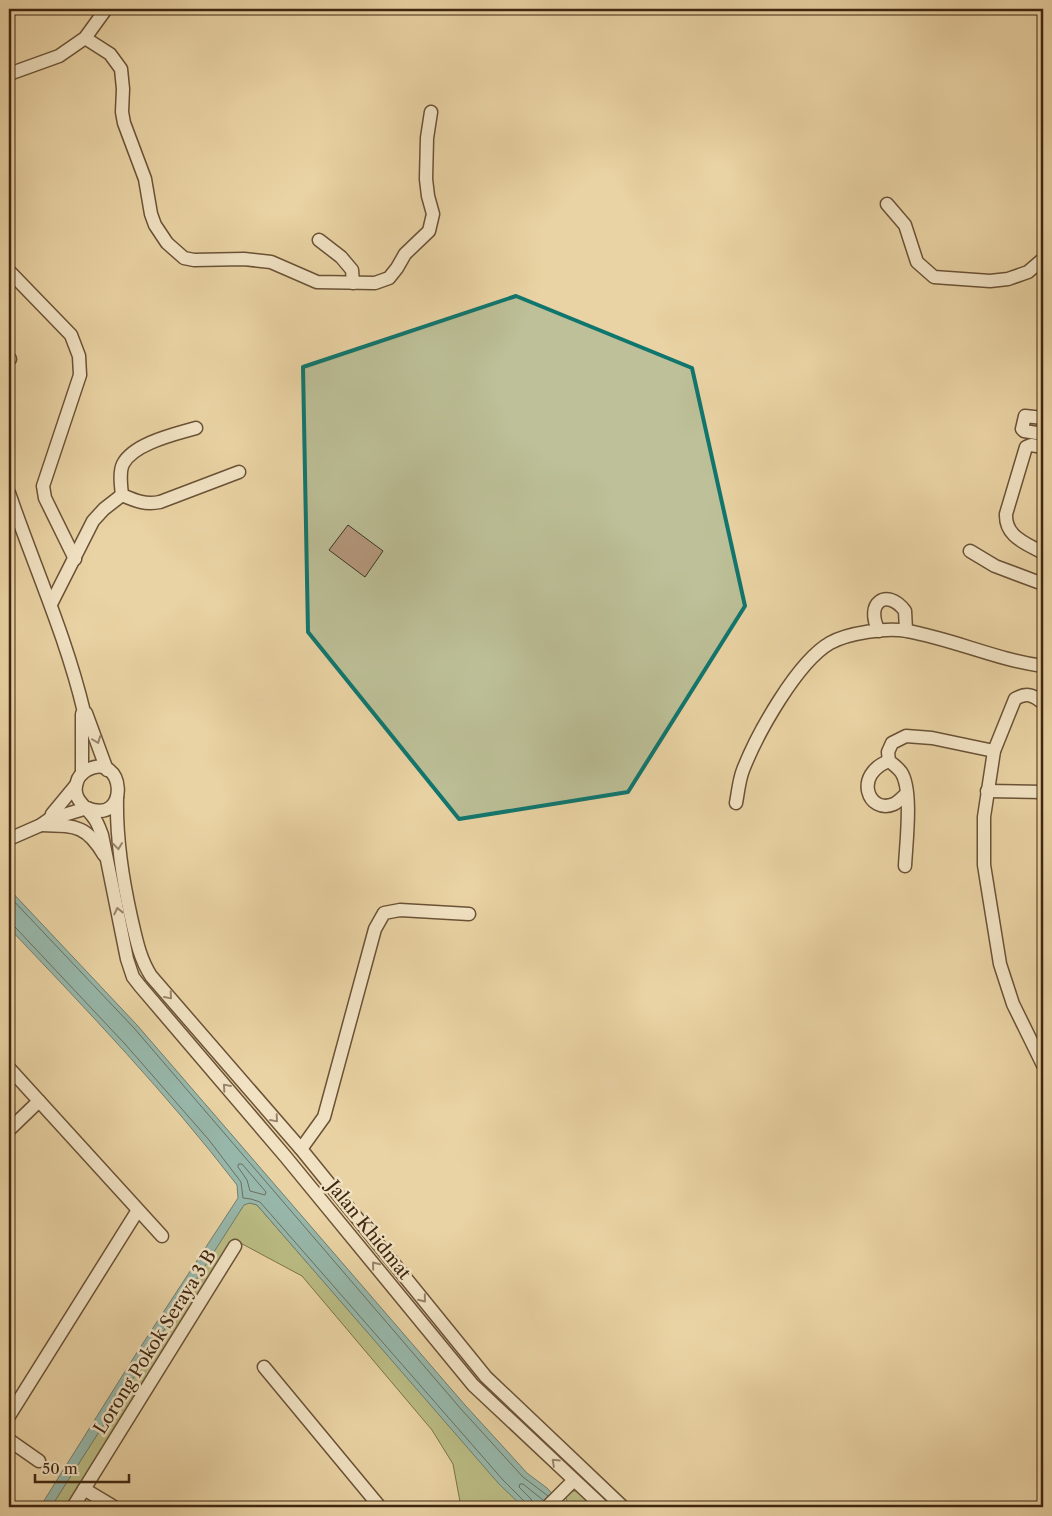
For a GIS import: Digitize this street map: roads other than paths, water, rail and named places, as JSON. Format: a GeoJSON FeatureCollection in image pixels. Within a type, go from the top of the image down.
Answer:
{"type":"FeatureCollection","features":[{"type":"Feature","properties":{"kind":"street"},"geometry":{"type":"LineString","coordinates":[[9,74],[59,56],[85,38],[106,9]]}},
{"type":"Feature","properties":{"kind":"street"},"geometry":{"type":"LineString","coordinates":[[85,38],[110,54],[121,69],[124,123],[145,179],[155,225],[167,243],[184,258],[194,260],[244,259],[271,262],[317,282],[375,283],[389,278],[405,254],[428,231],[433,214],[426,179],[427,138],[431,112]]}},
{"type":"Feature","properties":{"kind":"street"},"geometry":{"type":"LineString","coordinates":[[887,204],[906,225],[917,262],[934,277],[990,281],[1008,279],[1028,272],[1043,259]]}},
{"type":"Feature","properties":{"kind":"street"},"geometry":{"type":"LineString","coordinates":[[319,240],[341,257],[352,270],[353,283]]}},
{"type":"Feature","properties":{"kind":"street"},"geometry":{"type":"LineString","coordinates":[[9,271],[71,335],[79,356],[80,375],[43,486],[45,498],[75,559]]}},
{"type":"Feature","properties":{"kind":"street"},"geometry":{"type":"LineString","coordinates":[[1043,418],[1025,416],[1022,429],[1043,434]]}},
{"type":"Feature","properties":{"kind":"street"},"geometry":{"type":"LineString","coordinates":[[122,495],[121,473],[123,464],[130,457],[150,442],[196,428]]}},
{"type":"Feature","properties":{"kind":"street"},"geometry":{"type":"LineString","coordinates":[[1043,447],[1031,445],[1026,447],[1006,514],[1006,524],[1010,533],[1043,553]]}},
{"type":"Feature","properties":{"kind":"street"},"geometry":{"type":"LineString","coordinates":[[122,495],[139,503],[150,504],[160,502],[239,472]]}},
{"type":"Feature","properties":{"kind":"street"},"geometry":{"type":"LineString","coordinates":[[9,492],[51,604],[76,678],[84,712],[107,770],[117,780],[117,823],[120,858],[125,890],[143,963],[151,976],[301,1149],[486,1377],[622,1507]]}},
{"type":"Feature","properties":{"kind":"street"},"geometry":{"type":"LineString","coordinates":[[51,604],[93,521],[104,509],[122,495]]}},
{"type":"Feature","properties":{"kind":"street"},"geometry":{"type":"LineString","coordinates":[[9,526],[22,529]]}},
{"type":"Feature","properties":{"kind":"street"},"geometry":{"type":"LineString","coordinates":[[970,551],[995,566],[1043,584]]}},
{"type":"Feature","properties":{"kind":"street"},"geometry":{"type":"LineString","coordinates":[[879,631],[875,624],[873,611],[876,604],[882,600],[890,599],[897,602],[905,611],[906,630]]}},
{"type":"Feature","properties":{"kind":"street"},"geometry":{"type":"LineString","coordinates":[[736,803],[742,771],[770,716],[791,683],[812,656],[831,642],[858,634],[906,630],[994,655],[1043,666]]}},
{"type":"Feature","properties":{"kind":"street"},"geometry":{"type":"LineString","coordinates":[[1043,703],[1034,696],[1023,694],[1015,699],[994,751],[984,817],[984,865],[1000,964],[1013,1004],[1043,1065]]}},
{"type":"Feature","properties":{"kind":"street"},"geometry":{"type":"LineString","coordinates":[[84,712],[82,714],[78,800],[87,808],[97,811],[104,810],[110,806],[117,797]]}},
{"type":"Feature","properties":{"kind":"street"},"geometry":{"type":"LineString","coordinates":[[905,866],[908,821],[905,782],[901,771],[889,761],[888,752],[892,743],[906,736],[932,738],[994,751]]}},
{"type":"Feature","properties":{"kind":"street"},"geometry":{"type":"LineString","coordinates":[[889,761],[880,764],[873,771],[868,782],[867,791],[872,800],[879,804],[888,805],[895,804],[906,794]]}},
{"type":"Feature","properties":{"kind":"street"},"geometry":{"type":"LineString","coordinates":[[46,822],[79,779],[94,768],[107,770]]}},
{"type":"Feature","properties":{"kind":"street"},"geometry":{"type":"LineString","coordinates":[[987,791],[1043,792]]}},
{"type":"Feature","properties":{"kind":"street"},"geometry":{"type":"LineString","coordinates":[[9,839],[54,818],[87,808]]}},
{"type":"Feature","properties":{"kind":"street","name":"Jalan Khidmat"},"geometry":{"type":"LineString","coordinates":[[87,808],[102,836],[127,959],[134,977],[140,986],[285,1156],[473,1385],[604,1507]]}},
{"type":"Feature","properties":{"kind":"street"},"geometry":{"type":"LineString","coordinates":[[46,822],[77,827],[85,831],[97,844],[108,864]]}},
{"type":"Feature","properties":{"kind":"street"},"geometry":{"type":"LineString","coordinates":[[301,1149],[324,1117],[375,929],[384,913],[400,910],[469,914]]}},
{"type":"Feature","properties":{"kind":"street"},"geometry":{"type":"LineString","coordinates":[[9,1068],[162,1236]]}},
{"type":"Feature","properties":{"kind":"street"},"geometry":{"type":"LineString","coordinates":[[9,1130],[39,1102]]}},
{"type":"Feature","properties":{"kind":"street"},"geometry":{"type":"LineString","coordinates":[[9,1416],[138,1210]]}},
{"type":"Feature","properties":{"kind":"street","name":"Lorong Pokok Seraya 3 B"},"geometry":{"type":"LineString","coordinates":[[73,1507],[235,1246]]}},
{"type":"Feature","properties":{"kind":"street"},"geometry":{"type":"LineString","coordinates":[[264,1366],[380,1507]]}},
{"type":"Feature","properties":{"kind":"street"},"geometry":{"type":"LineString","coordinates":[[9,1440],[39,1460]]}},
{"type":"Feature","properties":{"kind":"street"},"geometry":{"type":"LineString","coordinates":[[547,1507],[574,1480]]}},
{"type":"Feature","properties":{"kind":"street"},"geometry":{"type":"LineString","coordinates":[[84,1489],[114,1507]]}},
{"type":"Feature","properties":{"kind":"water"},"geometry":{"type":"Polygon","coordinates":[[[9,889],[137,1025],[465,1405],[527,1473],[547,1488],[565,1507],[523,1507],[499,1484],[257,1205],[250,1203],[244,1205],[51,1507],[40,1507],[136,1354],[238,1198],[237,1185],[183,1118],[9,928],[9,889]]]}}]}
